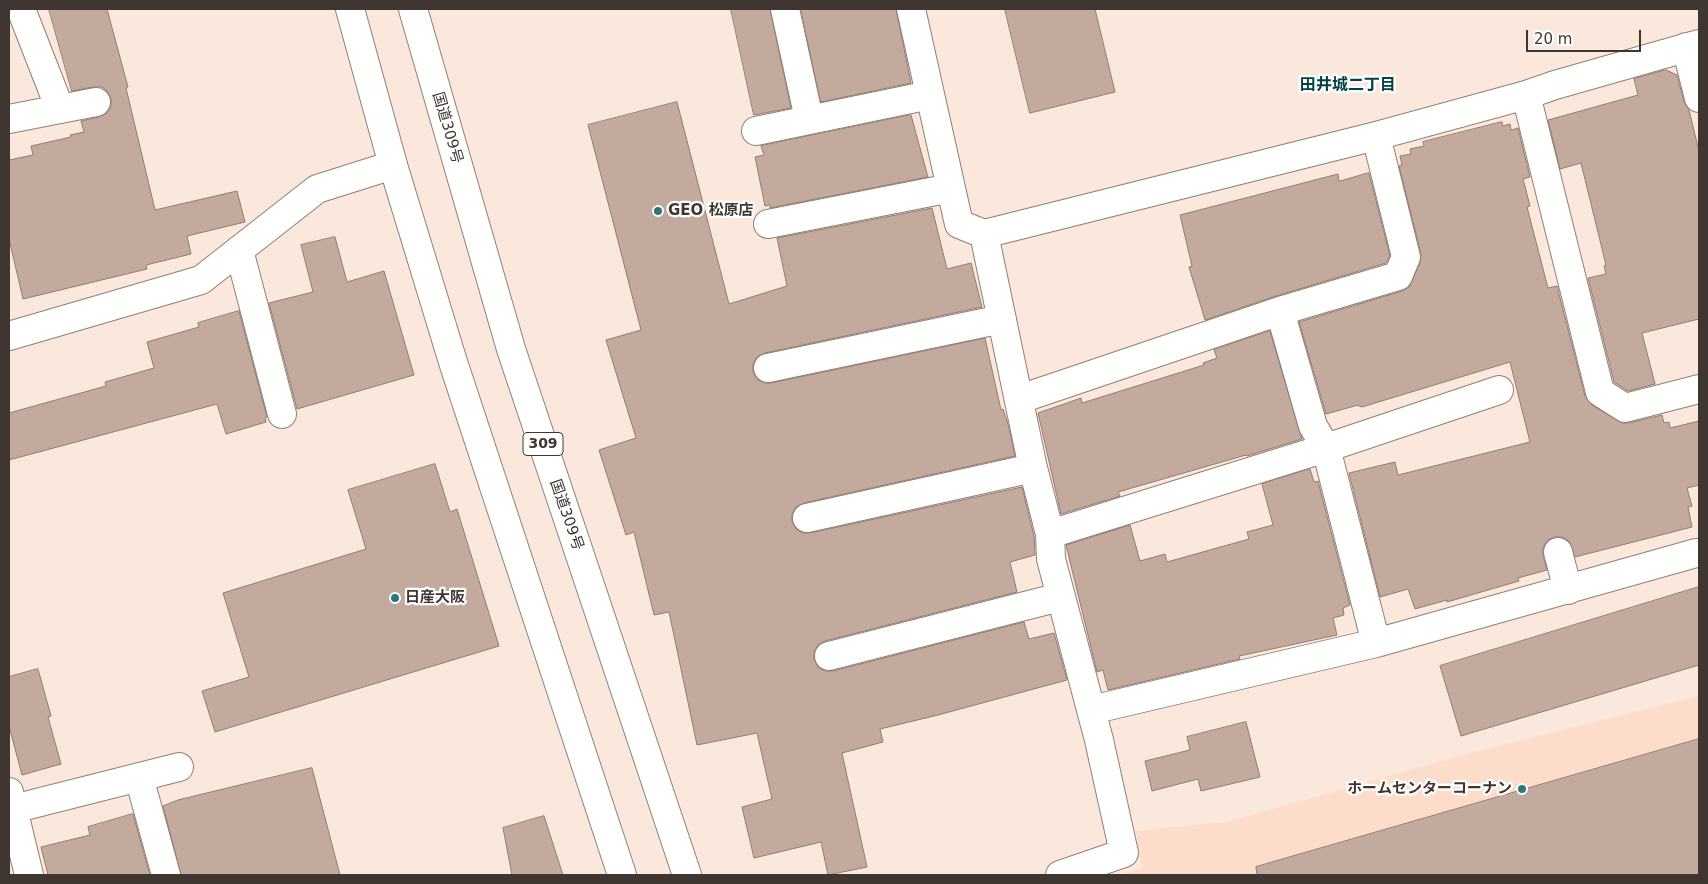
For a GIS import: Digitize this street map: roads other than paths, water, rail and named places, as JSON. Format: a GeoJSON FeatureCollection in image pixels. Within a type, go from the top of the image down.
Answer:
{"type":"FeatureCollection","features":[{"type":"Feature","properties":{"kind":"main road"},"geometry":{"type":"LineString","coordinates":[[21,9],[60,109]]}},
{"type":"Feature","properties":{"kind":"main road"},"geometry":{"type":"LineString","coordinates":[[350,9],[393,165],[452,362],[622,875]]}},
{"type":"Feature","properties":{"kind":"main road","name":"国道309号"},"geometry":{"type":"LineString","coordinates":[[413,9],[511,349],[687,875]]}},
{"type":"Feature","properties":{"kind":"main road"},"geometry":{"type":"LineString","coordinates":[[785,9],[809,120]]}},
{"type":"Feature","properties":{"kind":"main road"},"geometry":{"type":"LineString","coordinates":[[911,9],[959,224],[984,234],[1376,136],[1526,95],[1693,46],[1699,98]]}},
{"type":"Feature","properties":{"kind":"main road"},"geometry":{"type":"LineString","coordinates":[[756,131],[930,95]]}},
{"type":"Feature","properties":{"kind":"main road"},"geometry":{"type":"LineString","coordinates":[[1526,95],[1600,392],[1624,408],[1699,389]]}},
{"type":"Feature","properties":{"kind":"main road"},"geometry":{"type":"LineString","coordinates":[[9,119],[96,102]]}},
{"type":"Feature","properties":{"kind":"main road"},"geometry":{"type":"LineString","coordinates":[[1020,398],[1280,311],[1398,276],[1406,256],[1376,136]]}},
{"type":"Feature","properties":{"kind":"main road"},"geometry":{"type":"LineString","coordinates":[[9,336],[201,280],[317,189],[393,165]]}},
{"type":"Feature","properties":{"kind":"main road"},"geometry":{"type":"LineString","coordinates":[[768,224],[951,188]]}},
{"type":"Feature","properties":{"kind":"main road"},"geometry":{"type":"LineString","coordinates":[[984,234],[1020,398],[1033,468],[1050,534],[1051,559],[1091,710],[1124,853],[1060,875]]}},
{"type":"Feature","properties":{"kind":"main road"},"geometry":{"type":"LineString","coordinates":[[238,250],[282,414]]}},
{"type":"Feature","properties":{"kind":"main road"},"geometry":{"type":"LineString","coordinates":[[1280,311],[1313,426],[1326,448],[1376,643]]}},
{"type":"Feature","properties":{"kind":"main road"},"geometry":{"type":"LineString","coordinates":[[768,368],[1002,319]]}},
{"type":"Feature","properties":{"kind":"main road"},"geometry":{"type":"LineString","coordinates":[[1050,534],[1326,448],[1499,390]]}},
{"type":"Feature","properties":{"kind":"main road"},"geometry":{"type":"LineString","coordinates":[[807,518],[1033,468]]}},
{"type":"Feature","properties":{"kind":"main road"},"geometry":{"type":"LineString","coordinates":[[1558,552],[1568,590]]}},
{"type":"Feature","properties":{"kind":"main road"},"geometry":{"type":"LineString","coordinates":[[1091,710],[1376,643],[1696,554]]}},
{"type":"Feature","properties":{"kind":"main road"},"geometry":{"type":"LineString","coordinates":[[829,656],[1060,597]]}},
{"type":"Feature","properties":{"kind":"main road"},"geometry":{"type":"LineString","coordinates":[[29,875],[10,803],[179,767]]}},
{"type":"Feature","properties":{"kind":"main road"},"geometry":{"type":"LineString","coordinates":[[139,777],[166,875]]}},
{"type":"Feature","properties":{"kind":"place","name":"GEO 松原店"},"geometry":{"type":"Point","coordinates":[658,211]}},
{"type":"Feature","properties":{"kind":"place","name":"日産大阪"},"geometry":{"type":"Point","coordinates":[395,598]}},
{"type":"Feature","properties":{"kind":"place","name":"ホームセンターコーナン"},"geometry":{"type":"Point","coordinates":[1522,789]}},
{"type":"Feature","properties":{"kind":"district","name":"田井城二丁目"},"geometry":{"type":"Point","coordinates":[1348,86]}}]}
